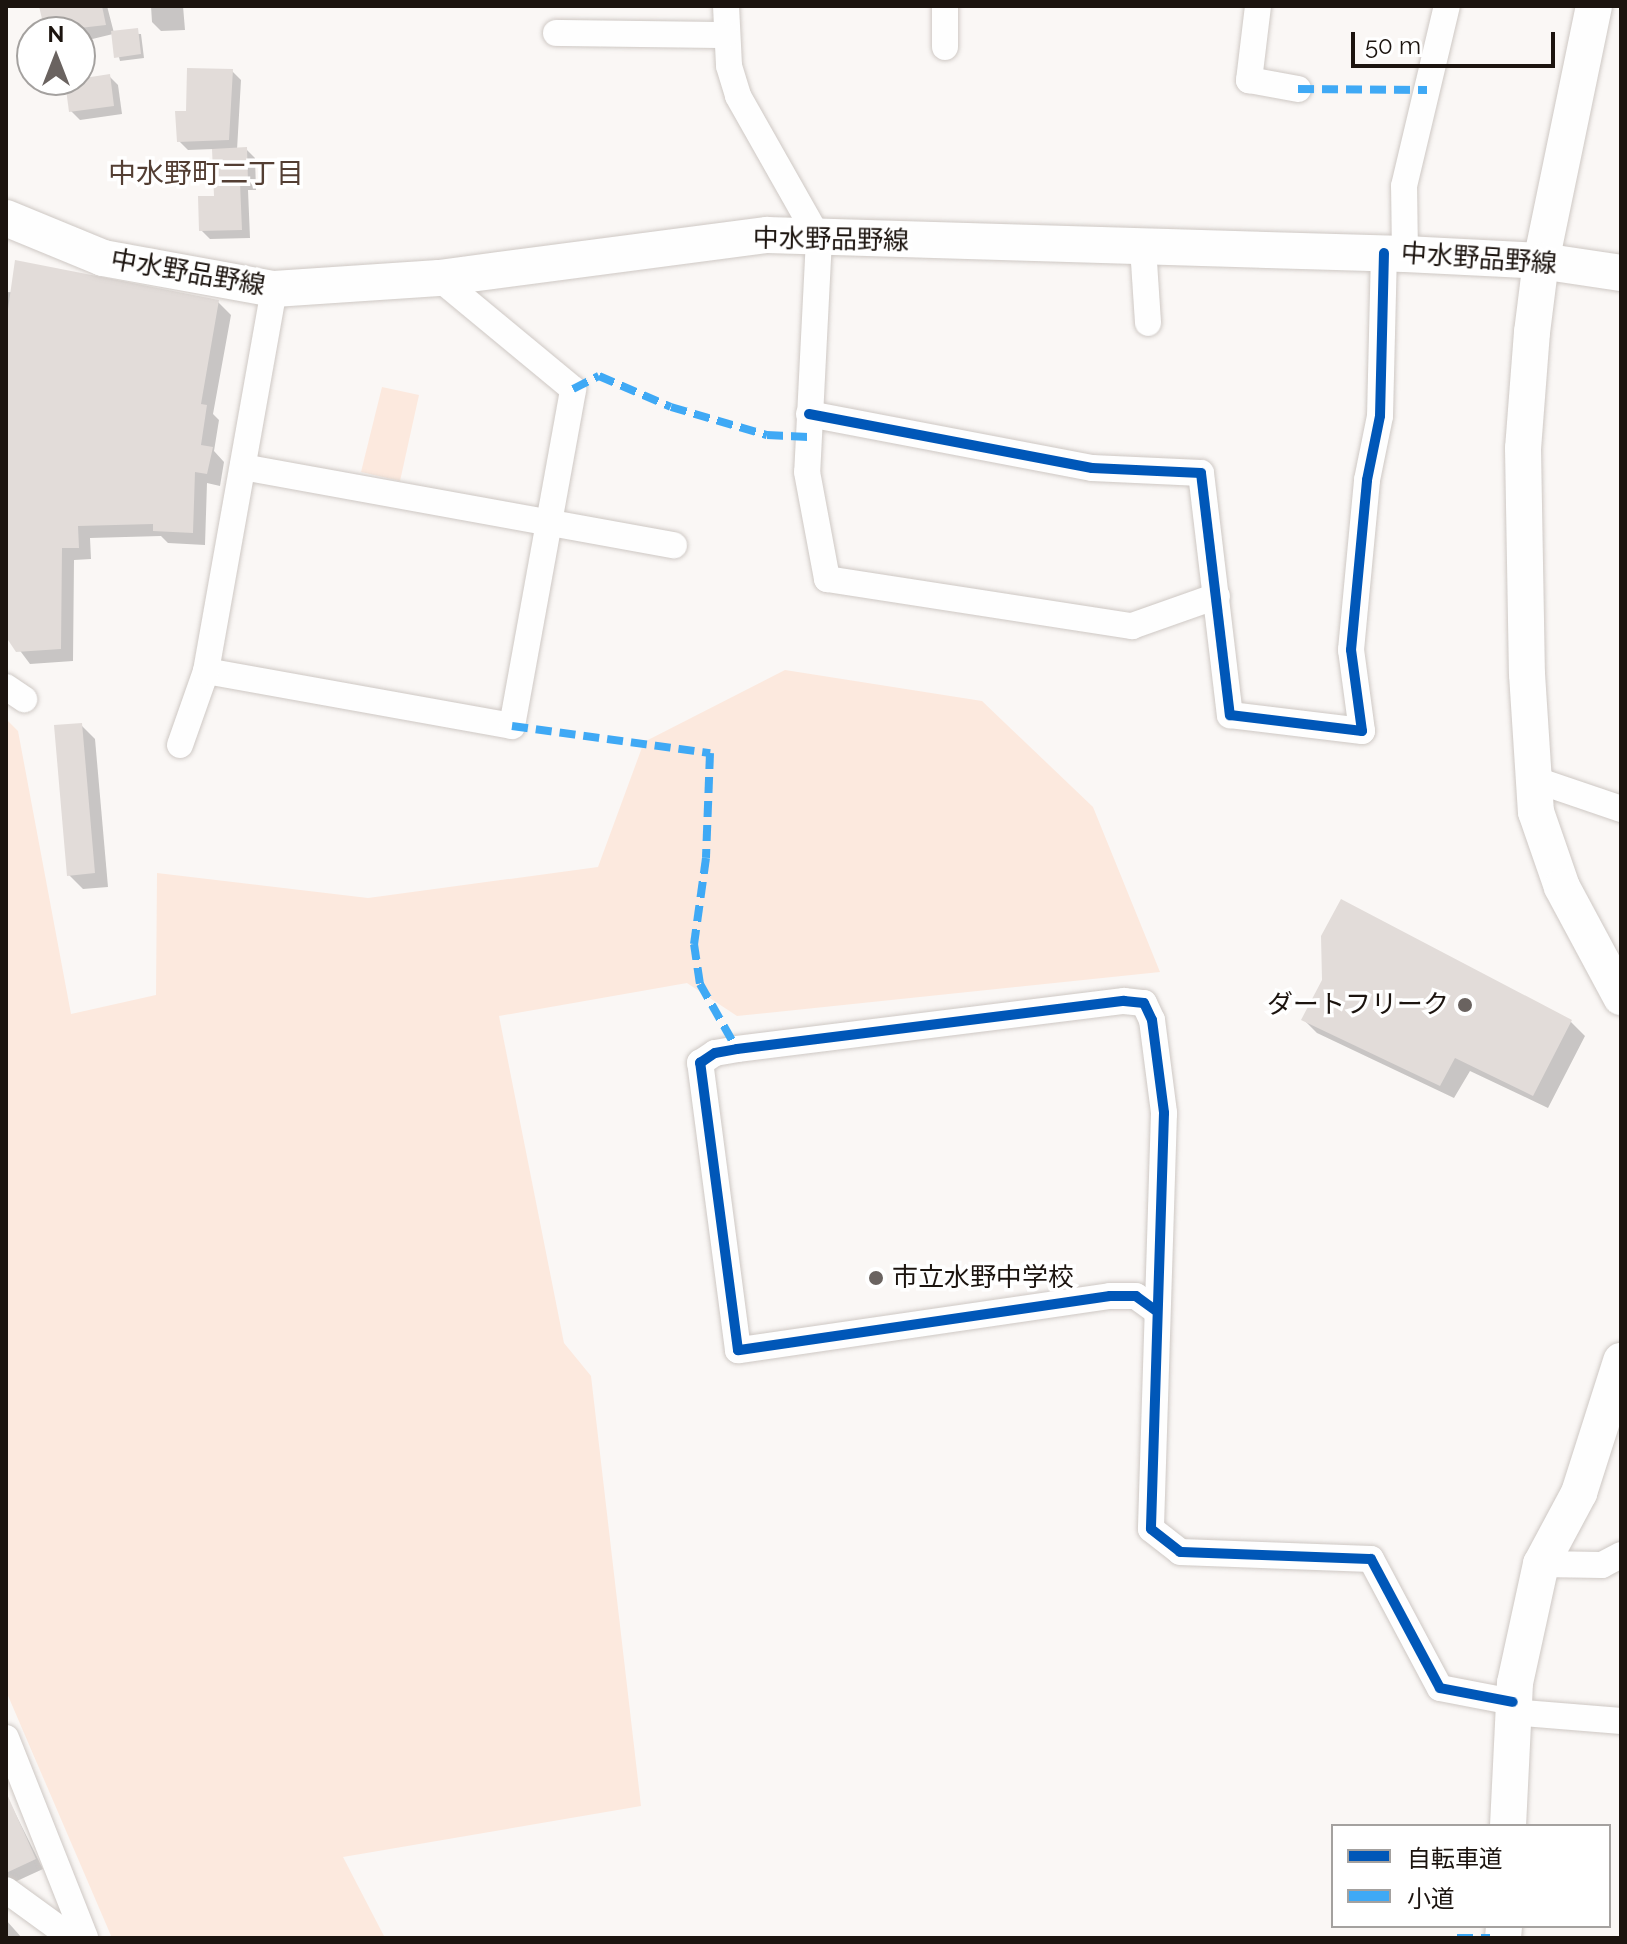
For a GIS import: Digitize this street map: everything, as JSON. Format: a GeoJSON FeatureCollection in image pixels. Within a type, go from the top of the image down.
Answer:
{"type":"FeatureCollection","features":[{"type":"Feature","properties":{"kind":"main road"},"geometry":{"type":"LineString","coordinates":[[1594,6],[1541,261],[1523,448],[1536,812],[1562,887],[1621,997]]}},
{"type":"Feature","properties":{"kind":"main road","name":"中水野品野線"},"geometry":{"type":"LineString","coordinates":[[6,218],[103,258],[274,289],[439,278],[767,235],[819,239],[1394,254],[1541,261],[1621,273]]}},
{"type":"Feature","properties":{"kind":"main road"},"geometry":{"type":"LineString","coordinates":[[1508,1824],[1513,1707],[1541,1564],[1579,1493],[1621,1361]]}},
{"type":"Feature","properties":{"kind":"street"},"geometry":{"type":"LineString","coordinates":[[726,6],[725,35],[738,96],[819,239],[807,472],[827,579],[1132,626],[1217,596]]}},
{"type":"Feature","properties":{"kind":"street"},"geometry":{"type":"LineString","coordinates":[[945,6],[945,47]]}},
{"type":"Feature","properties":{"kind":"street"},"geometry":{"type":"LineString","coordinates":[[1258,6],[1249,80],[1298,89]]}},
{"type":"Feature","properties":{"kind":"street"},"geometry":{"type":"LineString","coordinates":[[809,414],[1092,468],[1201,473],[1230,715],[1362,731],[1351,650],[1367,480],[1380,416],[1394,254],[1404,186],[1447,6]]}},
{"type":"Feature","properties":{"kind":"street"},"geometry":{"type":"LineString","coordinates":[[556,33],[725,35]]}},
{"type":"Feature","properties":{"kind":"street"},"geometry":{"type":"LineString","coordinates":[[1143,247],[1148,323]]}},
{"type":"Feature","properties":{"kind":"street"},"geometry":{"type":"LineString","coordinates":[[206,671],[512,726],[573,389],[439,278]]}},
{"type":"Feature","properties":{"kind":"street"},"geometry":{"type":"LineString","coordinates":[[180,745],[206,671],[274,289]]}},
{"type":"Feature","properties":{"kind":"street"},"geometry":{"type":"LineString","coordinates":[[243,467],[674,545]]}},
{"type":"Feature","properties":{"kind":"street"},"geometry":{"type":"LineString","coordinates":[[1533,779],[1621,809]]}},
{"type":"Feature","properties":{"kind":"street"},"geometry":{"type":"LineString","coordinates":[[1155,1310],[1136,1296],[1110,1296],[738,1350],[700,1063],[715,1053],[737,1049],[1110,1002],[1144,1003],[1152,1020],[1164,1113],[1161,1289],[1155,1310],[1151,1529],[1180,1552],[1371,1559],[1440,1688],[1513,1707],[1621,1721]]}},
{"type":"Feature","properties":{"kind":"street"},"geometry":{"type":"LineString","coordinates":[[1541,1564],[1602,1565],[1621,1555]]}},
{"type":"Feature","properties":{"kind":"street"},"geometry":{"type":"LineString","coordinates":[[6,1738],[85,1938]]}},
{"type":"Feature","properties":{"kind":"street"},"geometry":{"type":"LineString","coordinates":[[6,1890],[72,1938]]}},
{"type":"Feature","properties":{"kind":"shaded area"},"geometry":{"type":"Polygon","coordinates":[[[382,387],[419,395],[400,481],[361,472],[382,387]]]}},
{"type":"Feature","properties":{"kind":"shaded area"},"geometry":{"type":"Polygon","coordinates":[[[785,670],[982,701],[1093,807],[1160,972],[737,1016],[687,983],[499,1016],[564,1343],[591,1376],[641,1806],[343,1857],[385,1938],[112,1938],[6,1691],[6,719],[18,731],[71,1014],[156,995],[157,873],[368,898],[598,867],[644,742],[785,670]]]}},
{"type":"Feature","properties":{"kind":"building"},"geometry":{"type":"Polygon","coordinates":[[[39,6],[102,6],[106,25],[96,26],[96,16],[41,16],[39,6]]]}},
{"type":"Feature","properties":{"kind":"building"},"geometry":{"type":"Polygon","coordinates":[[[138,28],[141,54],[114,58],[111,31],[138,28]]]}},
{"type":"Feature","properties":{"kind":"building"},"geometry":{"type":"Polygon","coordinates":[[[187,68],[233,69],[229,140],[177,142],[175,111],[186,111],[187,68]]]}},
{"type":"Feature","properties":{"kind":"building"},"geometry":{"type":"Polygon","coordinates":[[[110,74],[114,106],[69,112],[67,96],[96,96],[96,76],[110,74]]]}},
{"type":"Feature","properties":{"kind":"building"},"geometry":{"type":"Polygon","coordinates":[[[247,147],[248,182],[240,182],[242,230],[199,231],[198,196],[214,196],[212,149],[247,147]]]}},
{"type":"Feature","properties":{"kind":"building"},"geometry":{"type":"Polygon","coordinates":[[[15,260],[219,300],[201,404],[207,405],[201,445],[213,447],[207,474],[195,472],[193,533],[153,531],[153,524],[78,526],[79,548],[62,548],[61,649],[16,652],[6,637],[6,323],[15,260]]]}},
{"type":"Feature","properties":{"kind":"building"},"geometry":{"type":"Polygon","coordinates":[[[82,723],[95,873],[67,876],[54,725],[82,723]]]}},
{"type":"Feature","properties":{"kind":"building","name":"ダートフリーク"},"geometry":{"type":"Polygon","coordinates":[[[1341,899],[1572,1020],[1533,1096],[1455,1058],[1440,1086],[1301,1020],[1322,980],[1321,936],[1341,899]]]}},
{"type":"Feature","properties":{"kind":"building"},"geometry":{"type":"Polygon","coordinates":[[[6,1792],[36,1859],[6,1873],[6,1792]]]}},
{"type":"Feature","properties":{"kind":"marked path"},"geometry":{"type":"LineString","coordinates":[[1298,89],[1427,90]]}},
{"type":"Feature","properties":{"kind":"marked path"},"geometry":{"type":"LineString","coordinates":[[573,389],[599,376],[671,407],[767,435],[808,437]]}},
{"type":"Feature","properties":{"kind":"marked path"},"geometry":{"type":"LineString","coordinates":[[512,726],[710,753],[706,858],[694,944],[700,984],[737,1049]]}},
{"type":"Feature","properties":{"kind":"marked path"},"geometry":{"type":"LineString","coordinates":[[1457,1938],[1490,1938]]}},
{"type":"Feature","properties":{"kind":"cycle path"},"geometry":{"type":"LineString","coordinates":[[809,414],[1092,468],[1201,473],[1230,715],[1362,731],[1351,650],[1367,480],[1380,416],[1384,253]]}},
{"type":"Feature","properties":{"kind":"cycle path"},"geometry":{"type":"LineString","coordinates":[[1155,1310],[1136,1296],[1110,1296],[738,1350],[700,1063],[715,1053],[737,1049],[1124,1001],[1144,1003],[1152,1020],[1164,1113],[1151,1529],[1180,1552],[1371,1559],[1440,1688],[1513,1702]]}},
{"type":"Feature","properties":{"kind":"place","name":"ダートフリーク"},"geometry":{"type":"Point","coordinates":[1465,1005]}},
{"type":"Feature","properties":{"kind":"place","name":"市立水野中学校"},"geometry":{"type":"Point","coordinates":[876,1278]}},
{"type":"Feature","properties":{"kind":"district","name":"中水野町二丁目"},"geometry":{"type":"Point","coordinates":[206,174]}}]}
